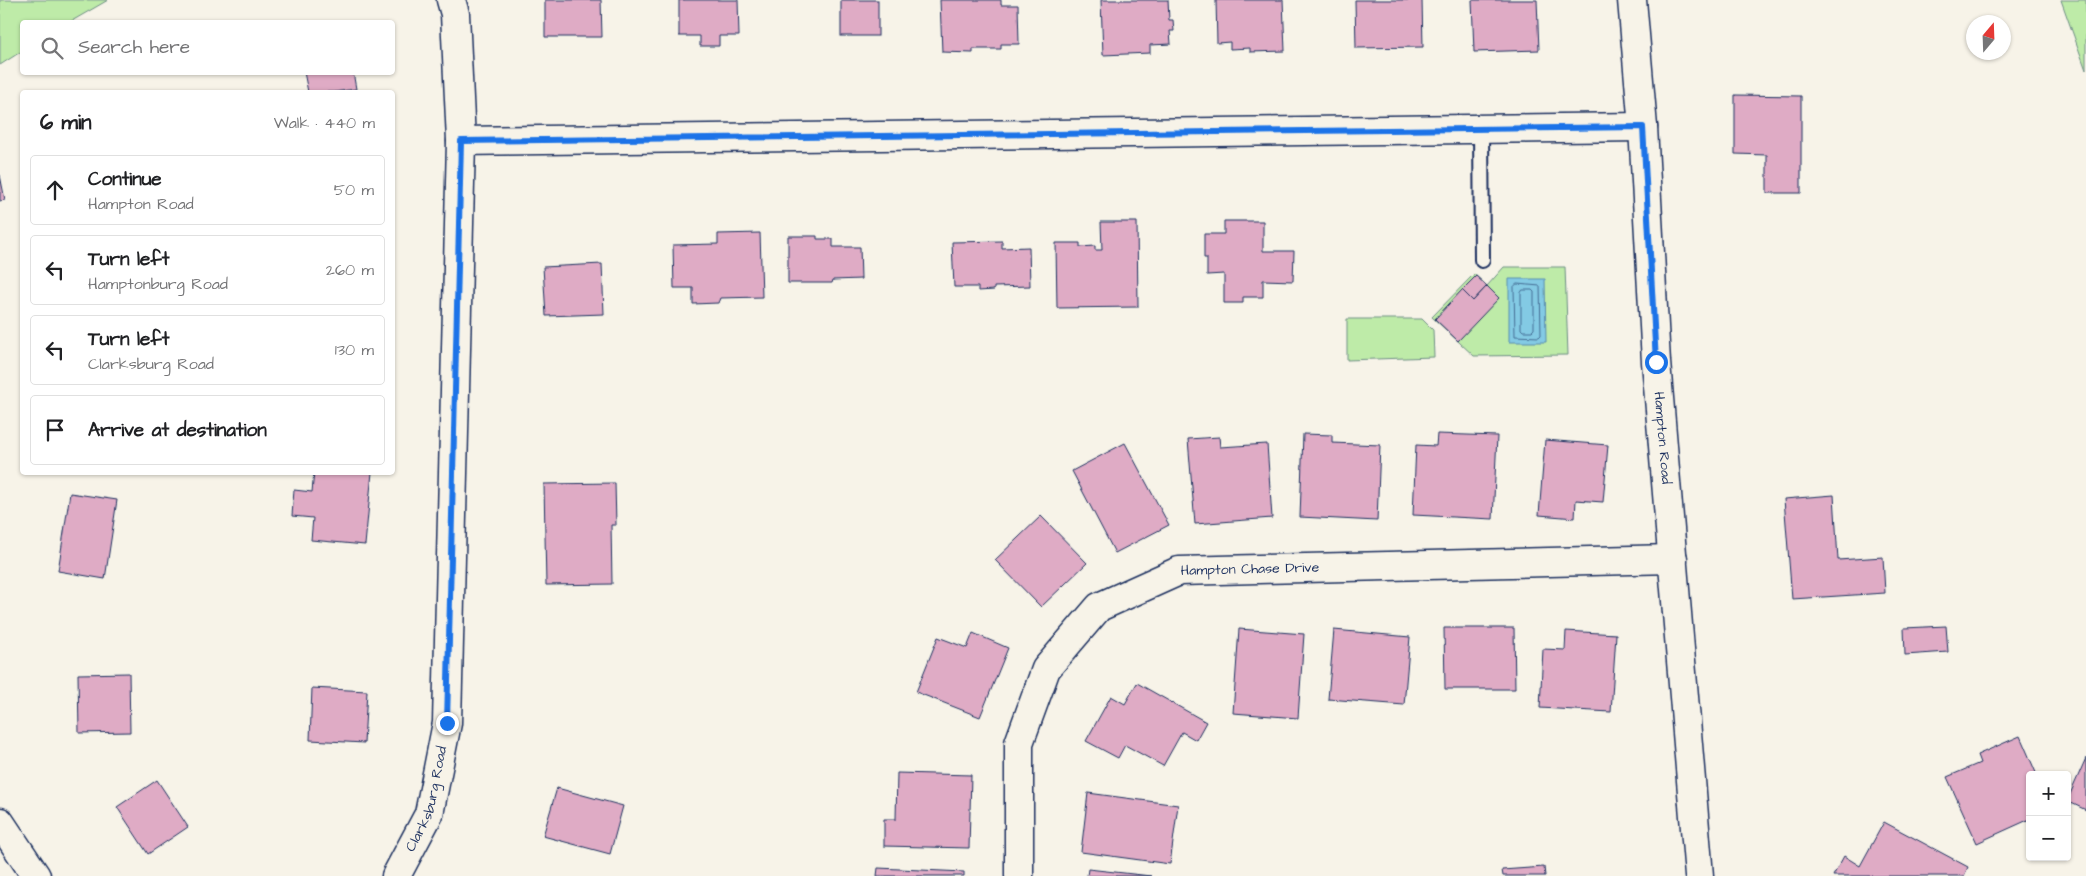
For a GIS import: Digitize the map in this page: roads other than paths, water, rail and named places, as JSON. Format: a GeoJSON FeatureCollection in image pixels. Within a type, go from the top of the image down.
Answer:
{"type":"FeatureCollection","features":[{"type":"Feature","properties":{"kind":"street","name":"Clarksburg Road"},"geometry":{"type":"LineString","coordinates":[[396,876],[429,814],[447,723],[461,141],[455,14],[451,0]]}},
{"type":"Feature","properties":{"kind":"street","name":"Hampton Road"},"geometry":{"type":"LineString","coordinates":[[1632,0],[1643,127],[1656,362],[1699,876]]}},
{"type":"Feature","properties":{"kind":"street"},"geometry":{"type":"LineString","coordinates":[[461,141],[1643,127]]}},
{"type":"Feature","properties":{"kind":"street","name":"Hampton Chase Drive"},"geometry":{"type":"LineString","coordinates":[[1019,876],[1019,743],[1046,669],[1099,606],[1179,571],[1673,559]]}},
{"type":"Feature","properties":{"kind":"street"},"geometry":{"type":"LineString","coordinates":[[0,822],[36,876]]}},
{"type":"Feature","properties":{"kind":"lane"},"geometry":{"type":"LineString","coordinates":[[1481,128],[1482,260]]}},
{"type":"Feature","properties":{"kind":"water"},"geometry":{"type":"Polygon","coordinates":[[[1509,279],[1545,279],[1546,342],[1509,342],[1509,279]]]}}]}
